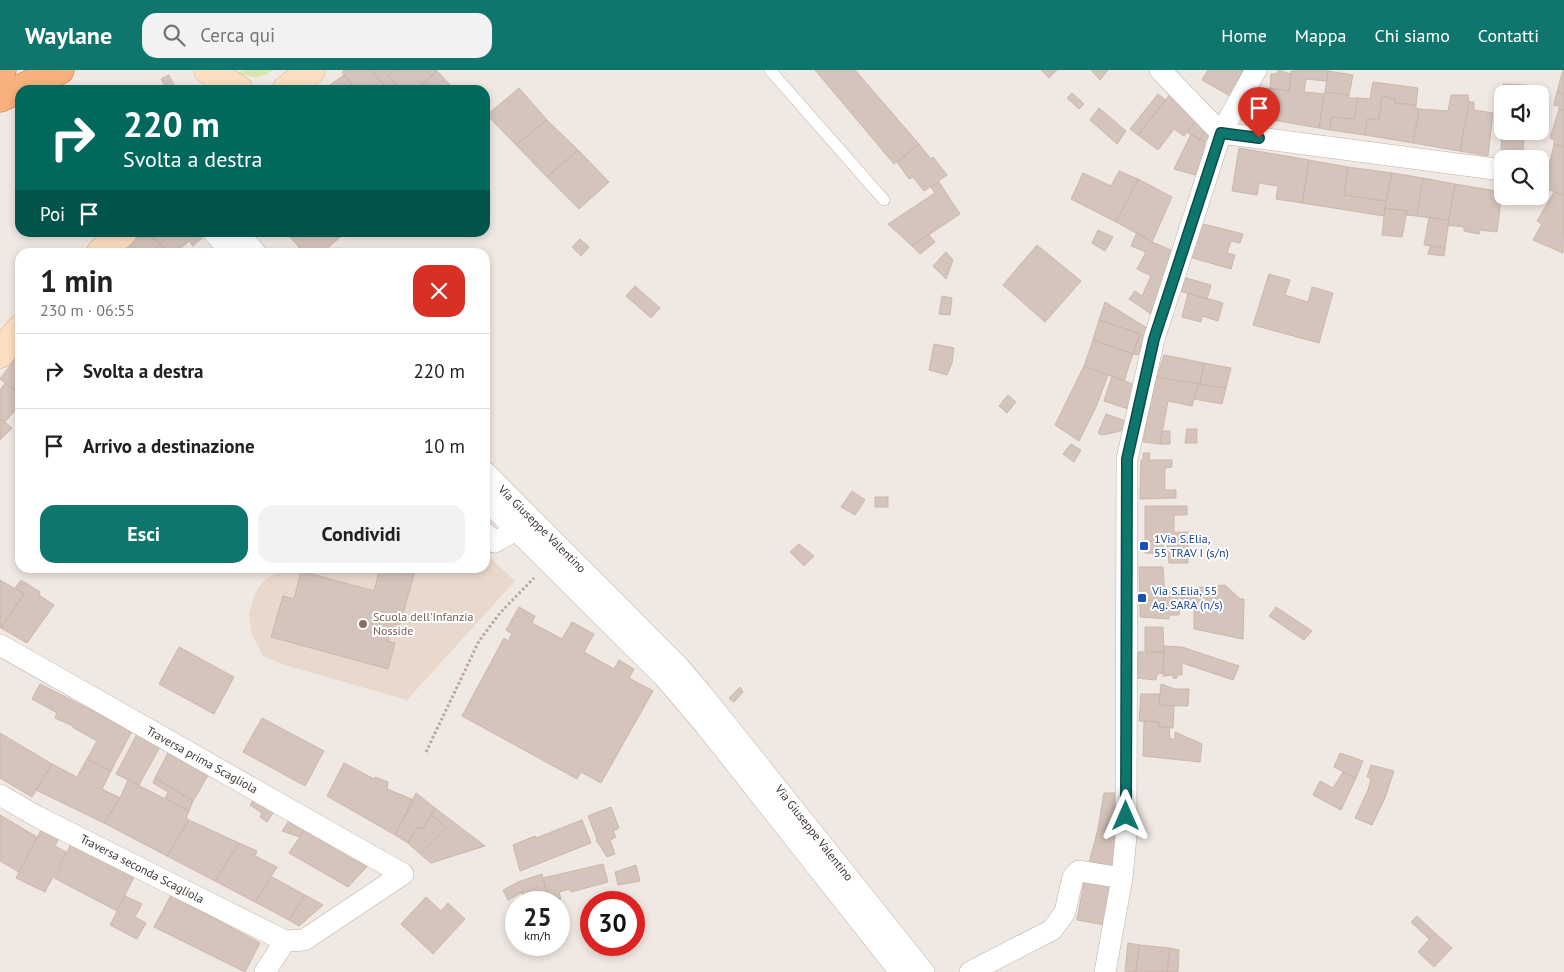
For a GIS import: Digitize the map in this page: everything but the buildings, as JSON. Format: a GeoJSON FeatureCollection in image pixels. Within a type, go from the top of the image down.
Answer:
{"type":"FeatureCollection","features":[{"type":"Feature","properties":{"kind":"highway"},"geometry":{"type":"LineString","coordinates":[[28,85],[60,70]]}},
{"type":"Feature","properties":{"kind":"highway"},"geometry":{"type":"LineString","coordinates":[[0,98],[15,91]]}},
{"type":"Feature","properties":{"kind":"main road"},"geometry":{"type":"LineString","coordinates":[[208,70],[231,85]]}},
{"type":"Feature","properties":{"kind":"main road"},"geometry":{"type":"LineString","coordinates":[[292,85],[311,70]]}},
{"type":"Feature","properties":{"kind":"main road"},"geometry":{"type":"LineString","coordinates":[[105,248],[118,237]]}},
{"type":"Feature","properties":{"kind":"main road"},"geometry":{"type":"LineString","coordinates":[[0,354],[15,335]]}},
{"type":"Feature","properties":{"kind":"street"},"geometry":{"type":"LineString","coordinates":[[1160,70],[1221,133],[1494,169]]}},
{"type":"Feature","properties":{"kind":"street"},"geometry":{"type":"LineString","coordinates":[[1105,972],[1122,878],[1126,836],[1127,459],[1154,339],[1221,133],[1256,70]]}},
{"type":"Feature","properties":{"kind":"street"},"geometry":{"type":"LineString","coordinates":[[221,237],[238,247]]}},
{"type":"Feature","properties":{"kind":"street","name":"Via Giuseppe Valentino"},"geometry":{"type":"LineString","coordinates":[[490,477],[679,667],[695,699],[900,972]]}},
{"type":"Feature","properties":{"kind":"street","name":"Via Giuseppe Valentino"},"geometry":{"type":"LineString","coordinates":[[490,504],[665,678],[695,699],[924,972]]}},
{"type":"Feature","properties":{"kind":"street"},"geometry":{"type":"LineString","coordinates":[[490,537],[516,530]]}},
{"type":"Feature","properties":{"kind":"street","name":"Traversa prima Scagliola"},"geometry":{"type":"LineString","coordinates":[[0,646],[404,874],[304,940],[285,941]]}},
{"type":"Feature","properties":{"kind":"street","name":"Traversa seconda Scagliola"},"geometry":{"type":"LineString","coordinates":[[0,795],[38,817],[285,941]]}},
{"type":"Feature","properties":{"kind":"street"},"geometry":{"type":"LineString","coordinates":[[970,972],[1052,930],[1065,912],[1073,877],[1079,871],[1122,878]]}},
{"type":"Feature","properties":{"kind":"street"},"geometry":{"type":"LineString","coordinates":[[265,972],[285,941]]}},
{"type":"Feature","properties":{"kind":"lane"},"geometry":{"type":"LineString","coordinates":[[770,70],[884,200]]}},
{"type":"Feature","properties":{"kind":"path"},"geometry":{"type":"LineString","coordinates":[[426,752],[479,641],[500,613],[548,562]]}},
{"type":"Feature","properties":{"kind":"shaded area","name":"Scuola dell'Infanzia Nosside"},"geometry":{"type":"Polygon","coordinates":[[[490,558],[515,581],[407,700],[285,665],[263,656],[252,635],[249,614],[254,596],[263,581],[276,573],[490,573],[490,558]]]}},
{"type":"Feature","properties":{"kind":"green space"},"geometry":{"type":"Polygon","coordinates":[[[243,70],[273,70],[265,75],[256,77],[238,73],[243,70]]]}},
{"type":"Feature","properties":{"kind":"place","name":"1Via S.Elia, 55 TRAV I (s/n)"},"geometry":{"type":"Point","coordinates":[1144,546]}},
{"type":"Feature","properties":{"kind":"place","name":"Via S.Elia, 55 Ag. SARA (n/s)"},"geometry":{"type":"Point","coordinates":[1142,598]}},
{"type":"Feature","properties":{"kind":"place","name":"Scuola dell'Infanzia Nosside"},"geometry":{"type":"Point","coordinates":[363,624]}},
{"type":"Feature","properties":{"kind":"route"},"geometry":{"type":"LineString","coordinates":[[1126,816],[1127,459],[1154,339],[1221,133],[1259,138]]}}]}
